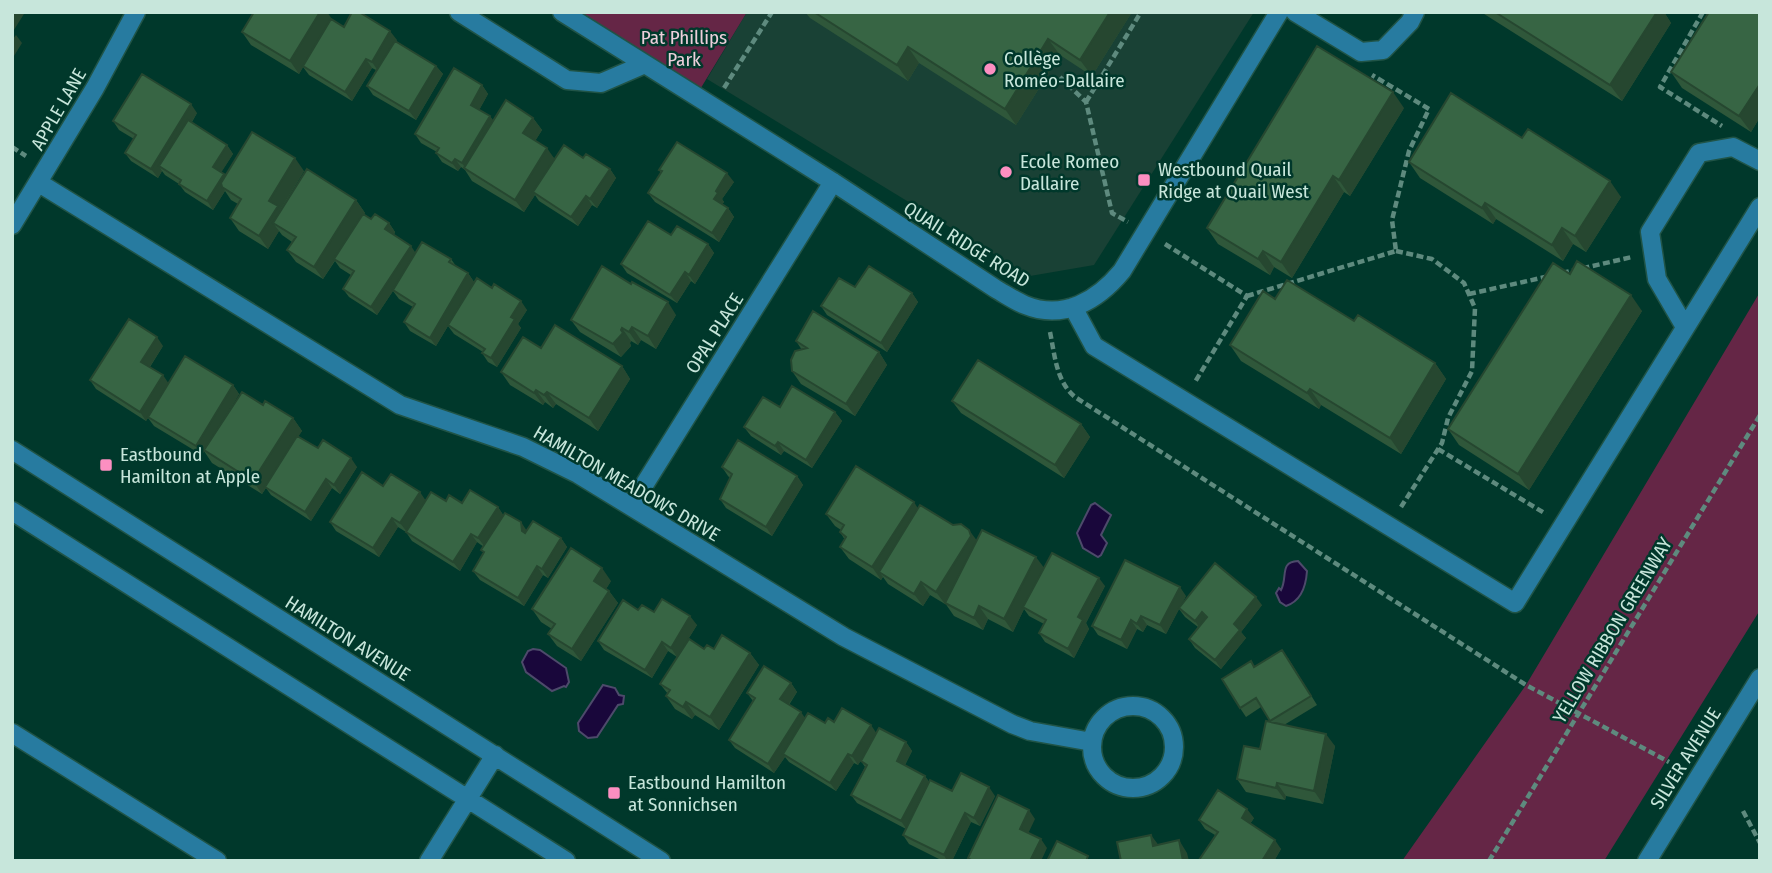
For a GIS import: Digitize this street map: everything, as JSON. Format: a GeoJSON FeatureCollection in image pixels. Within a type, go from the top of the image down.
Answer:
{"type":"FeatureCollection","features":[{"type":"Feature","properties":{"kind":"street","name":"APPLE LANE"},"geometry":{"type":"LineString","coordinates":[[12,225],[39,183],[136,12]]}},
{"type":"Feature","properties":{"kind":"street"},"geometry":{"type":"LineString","coordinates":[[459,12],[567,80],[601,83],[645,64]]}},
{"type":"Feature","properties":{"kind":"street","name":"QUAIL RIDGE ROAD"},"geometry":{"type":"LineString","coordinates":[[562,12],[833,182],[996,289],[1023,304],[1046,310],[1073,307],[1107,289],[1147,232],[1279,12]]}},
{"type":"Feature","properties":{"kind":"street"},"geometry":{"type":"LineString","coordinates":[[1296,12],[1362,52],[1383,50],[1410,22],[1415,12]]}},
{"type":"Feature","properties":{"kind":"street"},"geometry":{"type":"LineString","coordinates":[[1685,327],[1657,279],[1650,232],[1699,153],[1733,146],[1760,161]]}},
{"type":"Feature","properties":{"kind":"street","name":"OPAL PLACE"},"geometry":{"type":"LineString","coordinates":[[631,506],[833,182]]}},
{"type":"Feature","properties":{"kind":"street","name":"HAMILTON MEADOWS DRIVE"},"geometry":{"type":"LineString","coordinates":[[39,183],[400,405],[523,446],[578,474],[844,637],[1012,724],[1030,731],[1092,742]]}},
{"type":"Feature","properties":{"kind":"street"},"geometry":{"type":"LineString","coordinates":[[1073,307],[1094,346],[1515,603],[1760,207]]}},
{"type":"Feature","properties":{"kind":"street","name":"HAMILTON AVENUE"},"geometry":{"type":"LineString","coordinates":[[12,450],[662,861]]}},
{"type":"Feature","properties":{"kind":"street"},"geometry":{"type":"LineString","coordinates":[[12,511],[566,861]]}},
{"type":"Feature","properties":{"kind":"street","name":"SILVER AVENUE"},"geometry":{"type":"LineString","coordinates":[[1647,861],[1760,678]]}},
{"type":"Feature","properties":{"kind":"street"},"geometry":{"type":"LineString","coordinates":[[1135,706],[1149,709],[1161,717],[1170,729],[1174,743],[1172,757],[1165,772],[1154,782],[1127,788],[1108,780],[1098,769],[1093,757],[1092,742],[1098,725],[1108,715],[1121,708],[1135,706]]}},
{"type":"Feature","properties":{"kind":"street"},"geometry":{"type":"LineString","coordinates":[[12,733],[217,861]]}},
{"type":"Feature","properties":{"kind":"street"},"geometry":{"type":"LineString","coordinates":[[429,861],[495,755]]}},
{"type":"Feature","properties":{"kind":"path"},"geometry":{"type":"LineString","coordinates":[[712,107],[772,12]]}},
{"type":"Feature","properties":{"kind":"path"},"geometry":{"type":"LineString","coordinates":[[1086,102],[1141,12]]}},
{"type":"Feature","properties":{"kind":"path"},"geometry":{"type":"LineString","coordinates":[[1703,12],[1660,87],[1730,132],[1733,146]]}},
{"type":"Feature","properties":{"kind":"path"},"geometry":{"type":"LineString","coordinates":[[1370,51],[1367,71],[1429,109],[1409,151],[1392,220],[1396,251]]}},
{"type":"Feature","properties":{"kind":"path"},"geometry":{"type":"LineString","coordinates":[[1060,77],[1086,102],[1112,213],[1147,232],[1247,296]]}},
{"type":"Feature","properties":{"kind":"path"},"geometry":{"type":"LineString","coordinates":[[12,147],[26,156]]}},
{"type":"Feature","properties":{"kind":"path"},"geometry":{"type":"LineString","coordinates":[[1183,400],[1247,296],[1396,251],[1432,259],[1464,283],[1475,308],[1472,371],[1448,418],[1438,449],[1389,526]]}},
{"type":"Feature","properties":{"kind":"path"},"geometry":{"type":"LineString","coordinates":[[1469,294],[1653,253]]}},
{"type":"Feature","properties":{"kind":"path"},"geometry":{"type":"LineString","coordinates":[[1046,310],[1058,369],[1065,388],[1076,397],[1526,685],[1669,762]]}},
{"type":"Feature","properties":{"kind":"path","name":"YELLOW RIBBON GREENWAY"},"geometry":{"type":"LineString","coordinates":[[1489,861],[1760,415]]}},
{"type":"Feature","properties":{"kind":"path"},"geometry":{"type":"LineString","coordinates":[[1438,449],[1563,525]]}},
{"type":"Feature","properties":{"kind":"path"},"geometry":{"type":"LineString","coordinates":[[1743,811],[1760,843]]}},
{"type":"Feature","properties":{"kind":"shaded area","name":"Ecole Romeo Dallaire"},"geometry":{"type":"Polygon","coordinates":[[[747,12],[1254,12],[1094,265],[1030,276],[707,79],[747,12]]]}},
{"type":"Feature","properties":{"kind":"shaded area"},"geometry":{"type":"Polygon","coordinates":[[[1095,503],[1111,515],[1101,535],[1107,543],[1098,557],[1083,548],[1077,533],[1091,505],[1095,503]]]}},
{"type":"Feature","properties":{"kind":"shaded area"},"geometry":{"type":"Polygon","coordinates":[[[1298,561],[1307,571],[1305,582],[1299,597],[1286,606],[1280,602],[1276,593],[1279,588],[1281,590],[1288,564],[1298,561]]]}},
{"type":"Feature","properties":{"kind":"shaded area"},"geometry":{"type":"Polygon","coordinates":[[[540,650],[566,668],[569,682],[566,687],[552,691],[526,672],[522,662],[528,651],[540,650]]]}},
{"type":"Feature","properties":{"kind":"shaded area"},"geometry":{"type":"Polygon","coordinates":[[[603,685],[615,688],[619,695],[624,696],[623,704],[618,705],[597,737],[588,738],[579,731],[578,723],[603,685]]]}},
{"type":"Feature","properties":{"kind":"green space","name":"Pat Phillips Park"},"geometry":{"type":"Polygon","coordinates":[[[562,12],[747,12],[696,96],[562,12]]]}},
{"type":"Feature","properties":{"kind":"green space"},"geometry":{"type":"Polygon","coordinates":[[[1760,292],[1760,610],[1604,861],[1402,861],[1526,685],[1760,292]]]}},
{"type":"Feature","properties":{"kind":"building"},"geometry":{"type":"Polygon","coordinates":[[[254,12],[320,12],[290,61],[242,32],[254,12]]]}},
{"type":"Feature","properties":{"kind":"building"},"geometry":{"type":"Polygon","coordinates":[[[352,12],[359,12],[390,31],[372,62],[366,59],[345,92],[303,66],[331,19],[344,27],[352,12]]]}},
{"type":"Feature","properties":{"kind":"building","name":"Collège Roméo-Dallaire"},"geometry":{"type":"Polygon","coordinates":[[[814,12],[1110,12],[1080,60],[1048,39],[1005,109],[908,47],[897,65],[814,12]]]}},
{"type":"Feature","properties":{"kind":"building"},"geometry":{"type":"Polygon","coordinates":[[[1495,12],[1657,12],[1610,85],[1495,12]]]}},
{"type":"Feature","properties":{"kind":"building"},"geometry":{"type":"Polygon","coordinates":[[[1709,12],[1760,12],[1760,84],[1739,116],[1671,72],[1709,12]]]}},
{"type":"Feature","properties":{"kind":"building"},"geometry":{"type":"Polygon","coordinates":[[[395,41],[436,66],[409,111],[367,86],[395,41]]]}},
{"type":"Feature","properties":{"kind":"building"},"geometry":{"type":"Polygon","coordinates":[[[1317,46],[1393,92],[1339,180],[1333,176],[1281,262],[1263,251],[1258,259],[1207,228],[1317,46]]]}},
{"type":"Feature","properties":{"kind":"building"},"geometry":{"type":"Polygon","coordinates":[[[454,68],[482,85],[471,105],[490,116],[462,163],[455,159],[452,163],[436,153],[439,148],[415,134],[454,68]]]}},
{"type":"Feature","properties":{"kind":"building"},"geometry":{"type":"Polygon","coordinates":[[[142,74],[191,104],[151,169],[125,153],[136,135],[113,121],[142,74]]]}},
{"type":"Feature","properties":{"kind":"building"},"geometry":{"type":"Polygon","coordinates":[[[1451,93],[1522,138],[1528,129],[1610,181],[1575,236],[1562,228],[1552,245],[1485,203],[1482,208],[1409,162],[1451,93]]]}},
{"type":"Feature","properties":{"kind":"building"},"geometry":{"type":"Polygon","coordinates":[[[506,100],[533,118],[523,133],[547,148],[515,200],[464,168],[506,100]]]}},
{"type":"Feature","properties":{"kind":"building"},"geometry":{"type":"Polygon","coordinates":[[[188,120],[227,145],[213,167],[224,174],[207,201],[179,184],[181,180],[159,166],[188,120]]]}},
{"type":"Feature","properties":{"kind":"building"},"geometry":{"type":"Polygon","coordinates":[[[252,132],[295,158],[269,201],[278,206],[259,236],[230,218],[241,199],[222,187],[221,183],[252,132]]]}},
{"type":"Feature","properties":{"kind":"building"},"geometry":{"type":"Polygon","coordinates":[[[677,142],[727,173],[714,199],[728,208],[712,233],[648,193],[677,142]]]}},
{"type":"Feature","properties":{"kind":"building"},"geometry":{"type":"Polygon","coordinates":[[[564,145],[583,158],[586,154],[610,169],[590,199],[586,196],[571,217],[533,192],[564,145]]]}},
{"type":"Feature","properties":{"kind":"building"},"geometry":{"type":"Polygon","coordinates":[[[307,169],[356,200],[314,267],[287,250],[296,237],[273,223],[307,169]]]}},
{"type":"Feature","properties":{"kind":"building"},"geometry":{"type":"Polygon","coordinates":[[[363,214],[371,219],[375,214],[389,223],[385,229],[411,246],[371,307],[343,289],[354,271],[334,259],[363,214]]]}},
{"type":"Feature","properties":{"kind":"building"},"geometry":{"type":"Polygon","coordinates":[[[648,221],[671,235],[677,226],[708,244],[689,275],[685,272],[670,295],[621,264],[648,221]]]}},
{"type":"Feature","properties":{"kind":"building"},"geometry":{"type":"Polygon","coordinates":[[[422,242],[451,259],[449,262],[468,273],[430,338],[404,322],[415,304],[393,290],[422,242]]]}},
{"type":"Feature","properties":{"kind":"building"},"geometry":{"type":"Polygon","coordinates":[[[1577,261],[1631,295],[1518,474],[1448,429],[1553,263],[1570,274],[1577,261]]]}},
{"type":"Feature","properties":{"kind":"building"},"geometry":{"type":"Polygon","coordinates":[[[602,266],[668,302],[648,336],[632,327],[629,332],[622,328],[623,333],[613,344],[571,320],[602,266]]]}},
{"type":"Feature","properties":{"kind":"building"},"geometry":{"type":"Polygon","coordinates":[[[869,266],[912,293],[881,343],[821,306],[839,278],[855,287],[869,266]]]}},
{"type":"Feature","properties":{"kind":"building"},"geometry":{"type":"Polygon","coordinates":[[[477,278],[492,288],[494,284],[521,301],[511,317],[515,319],[491,358],[482,353],[485,349],[448,325],[477,278]]]}},
{"type":"Feature","properties":{"kind":"building"},"geometry":{"type":"Polygon","coordinates":[[[1287,280],[1354,321],[1358,315],[1435,363],[1390,438],[1310,389],[1307,393],[1230,345],[1263,291],[1275,299],[1287,280]]]}},
{"type":"Feature","properties":{"kind":"building"},"geometry":{"type":"Polygon","coordinates":[[[813,311],[879,352],[846,404],[792,371],[791,360],[795,351],[807,348],[796,341],[813,311]]]}},
{"type":"Feature","properties":{"kind":"building"},"geometry":{"type":"Polygon","coordinates":[[[129,319],[157,337],[141,362],[163,375],[140,412],[90,380],[129,319]]]}},
{"type":"Feature","properties":{"kind":"building"},"geometry":{"type":"Polygon","coordinates":[[[555,325],[622,366],[589,418],[547,392],[544,395],[536,390],[534,393],[501,372],[523,337],[541,348],[555,325]]]}},
{"type":"Feature","properties":{"kind":"building"},"geometry":{"type":"Polygon","coordinates":[[[185,356],[233,385],[196,446],[148,417],[185,356]]]}},
{"type":"Feature","properties":{"kind":"building"},"geometry":{"type":"Polygon","coordinates":[[[978,360],[1081,424],[1055,465],[952,401],[978,360]]]}},
{"type":"Feature","properties":{"kind":"building"},"geometry":{"type":"Polygon","coordinates":[[[792,386],[835,412],[806,460],[778,442],[775,446],[744,427],[763,397],[780,407],[792,386]]]}},
{"type":"Feature","properties":{"kind":"building"},"geometry":{"type":"Polygon","coordinates":[[[242,392],[263,405],[265,401],[293,418],[253,481],[204,450],[242,392]]]}},
{"type":"Feature","properties":{"kind":"building"},"geometry":{"type":"Polygon","coordinates":[[[297,436],[318,448],[323,440],[351,458],[334,485],[326,479],[305,512],[265,487],[297,436]]]}},
{"type":"Feature","properties":{"kind":"building"},"geometry":{"type":"Polygon","coordinates":[[[738,440],[797,476],[766,527],[720,499],[732,474],[722,467],[738,440]]]}},
{"type":"Feature","properties":{"kind":"building"},"geometry":{"type":"Polygon","coordinates":[[[856,466],[914,502],[872,567],[840,547],[846,537],[840,532],[844,525],[826,514],[856,466]]]}},
{"type":"Feature","properties":{"kind":"building"},"geometry":{"type":"Polygon","coordinates":[[[362,472],[383,486],[391,474],[420,492],[400,523],[392,518],[373,548],[330,522],[362,472]]]}},
{"type":"Feature","properties":{"kind":"building"},"geometry":{"type":"Polygon","coordinates":[[[470,490],[498,507],[478,538],[471,534],[453,562],[406,532],[431,492],[446,501],[449,495],[462,503],[470,490]]]}},
{"type":"Feature","properties":{"kind":"building"},"geometry":{"type":"Polygon","coordinates":[[[920,505],[953,525],[961,524],[969,530],[971,536],[936,592],[921,582],[914,594],[879,572],[920,505]]]}},
{"type":"Feature","properties":{"kind":"building"},"geometry":{"type":"Polygon","coordinates":[[[505,513],[521,522],[522,531],[525,533],[533,521],[561,538],[542,569],[537,566],[518,598],[473,571],[484,552],[481,550],[505,513]]]}},
{"type":"Feature","properties":{"kind":"building"},"geometry":{"type":"Polygon","coordinates":[[[982,530],[1036,557],[1004,619],[979,606],[974,618],[945,603],[982,530]]]}},
{"type":"Feature","properties":{"kind":"building"},"geometry":{"type":"Polygon","coordinates":[[[571,548],[602,568],[594,581],[609,591],[572,649],[548,634],[555,624],[532,609],[571,548]]]}},
{"type":"Feature","properties":{"kind":"building"},"geometry":{"type":"Polygon","coordinates":[[[1052,553],[1099,578],[1078,617],[1083,620],[1068,649],[1039,633],[1046,620],[1023,607],[1052,553]]]}},
{"type":"Feature","properties":{"kind":"building"},"geometry":{"type":"Polygon","coordinates":[[[1125,560],[1180,587],[1160,625],[1141,616],[1137,624],[1131,620],[1121,640],[1092,626],[1125,560]]]}},
{"type":"Feature","properties":{"kind":"building"},"geometry":{"type":"Polygon","coordinates":[[[1215,563],[1256,597],[1234,624],[1240,630],[1215,660],[1189,639],[1207,617],[1202,612],[1195,621],[1179,608],[1215,563]]]}},
{"type":"Feature","properties":{"kind":"building"},"geometry":{"type":"Polygon","coordinates":[[[662,599],[690,616],[671,648],[662,642],[645,670],[598,641],[623,600],[638,610],[642,605],[654,612],[662,599]]]}},
{"type":"Feature","properties":{"kind":"building"},"geometry":{"type":"Polygon","coordinates":[[[722,635],[750,653],[710,717],[686,702],[683,707],[666,696],[670,690],[660,684],[689,639],[704,649],[707,645],[714,649],[722,635]]]}},
{"type":"Feature","properties":{"kind":"building"},"geometry":{"type":"Polygon","coordinates":[[[1282,650],[1311,696],[1270,721],[1256,698],[1240,708],[1222,679],[1251,661],[1254,667],[1282,650]]]}},
{"type":"Feature","properties":{"kind":"building"},"geometry":{"type":"Polygon","coordinates":[[[764,666],[791,683],[780,699],[801,712],[768,764],[729,740],[755,698],[747,693],[764,666]]]}},
{"type":"Feature","properties":{"kind":"building"},"geometry":{"type":"Polygon","coordinates":[[[842,708],[871,725],[852,756],[848,754],[830,783],[783,754],[808,713],[825,723],[828,718],[834,722],[842,708]]]}},
{"type":"Feature","properties":{"kind":"building"},"geometry":{"type":"Polygon","coordinates":[[[1266,721],[1326,734],[1314,791],[1277,783],[1276,788],[1237,779],[1244,746],[1260,749],[1266,721]]]}},
{"type":"Feature","properties":{"kind":"building"},"geometry":{"type":"Polygon","coordinates":[[[879,728],[906,742],[897,761],[925,776],[901,821],[851,795],[867,765],[861,761],[879,728]]]}},
{"type":"Feature","properties":{"kind":"building"},"geometry":{"type":"Polygon","coordinates":[[[961,773],[989,787],[974,818],[965,813],[944,855],[903,835],[930,780],[952,791],[961,773]]]}},
{"type":"Feature","properties":{"kind":"building"},"geometry":{"type":"Polygon","coordinates":[[[1218,790],[1247,809],[1242,818],[1275,840],[1262,861],[1199,860],[1218,832],[1199,820],[1218,790]]]}},
{"type":"Feature","properties":{"kind":"building"},"geometry":{"type":"Polygon","coordinates":[[[998,795],[1029,810],[1020,829],[1041,839],[1030,861],[973,861],[968,858],[998,795]]]}},
{"type":"Feature","properties":{"kind":"building"},"geometry":{"type":"Polygon","coordinates":[[[1151,835],[1153,846],[1179,840],[1183,861],[1121,861],[1117,842],[1151,835]]]}},
{"type":"Feature","properties":{"kind":"building"},"geometry":{"type":"Polygon","coordinates":[[[1057,841],[1088,856],[1086,861],[1047,861],[1057,841]]]}},
{"type":"Feature","properties":{"kind":"place","name":"Collège Roméo-Dallaire"},"geometry":{"type":"Point","coordinates":[990,69]}},
{"type":"Feature","properties":{"kind":"place","name":"Ecole Romeo Dallaire"},"geometry":{"type":"Point","coordinates":[1006,172]}},
{"type":"Feature","properties":{"kind":"place","name":"Westbound Quail Ridge at Quail West"},"geometry":{"type":"Point","coordinates":[1144,180]}},
{"type":"Feature","properties":{"kind":"place","name":"Eastbound Hamilton at Apple"},"geometry":{"type":"Point","coordinates":[106,465]}},
{"type":"Feature","properties":{"kind":"place","name":"Eastbound Hamilton at Sonnichsen"},"geometry":{"type":"Point","coordinates":[614,793]}}]}
